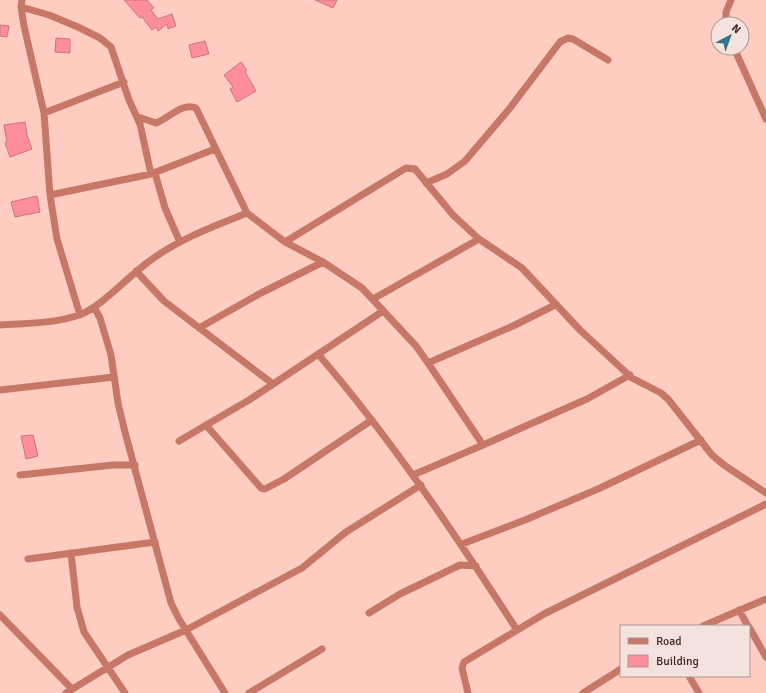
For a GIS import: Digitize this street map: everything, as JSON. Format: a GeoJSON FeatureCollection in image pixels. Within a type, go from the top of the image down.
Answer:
{"type":"FeatureCollection","features":[{"type":"Feature","properties":{"kind":"street"},"geometry":{"type":"LineString","coordinates":[[726,16],[730,0]]}},
{"type":"Feature","properties":{"kind":"street"},"geometry":{"type":"LineString","coordinates":[[80,315],[57,239],[50,195],[44,113],[35,69],[25,33],[22,3],[64,21],[106,42],[115,54],[129,100],[138,117],[153,173],[165,208],[180,242]]}},
{"type":"Feature","properties":{"kind":"street"},"geometry":{"type":"LineString","coordinates":[[426,183],[447,174],[465,161],[510,108],[553,51],[564,39],[578,41],[608,60]]}},
{"type":"Feature","properties":{"kind":"street"},"geometry":{"type":"LineString","coordinates":[[738,56],[766,119]]}},
{"type":"Feature","properties":{"kind":"street"},"geometry":{"type":"LineString","coordinates":[[44,113],[124,82]]}},
{"type":"Feature","properties":{"kind":"street"},"geometry":{"type":"LineString","coordinates":[[138,117],[156,123],[183,109],[193,107],[196,108],[246,213],[285,242],[323,262],[357,284],[373,298],[383,311],[416,346],[484,445]]}},
{"type":"Feature","properties":{"kind":"street"},"geometry":{"type":"LineString","coordinates":[[50,195],[153,173],[215,149]]}},
{"type":"Feature","properties":{"kind":"street"},"geometry":{"type":"LineString","coordinates":[[285,242],[406,168],[415,169],[447,210],[480,238],[522,268],[555,305],[630,376],[665,396],[712,455],[724,465],[766,493]]}},
{"type":"Feature","properties":{"kind":"street"},"geometry":{"type":"LineString","coordinates":[[0,325],[65,320],[80,315],[94,307],[136,271],[160,253],[180,242],[246,213]]}},
{"type":"Feature","properties":{"kind":"street"},"geometry":{"type":"LineString","coordinates":[[373,298],[480,238]]}},
{"type":"Feature","properties":{"kind":"street"},"geometry":{"type":"LineString","coordinates":[[199,328],[254,297],[323,262]]}},
{"type":"Feature","properties":{"kind":"street"},"geometry":{"type":"LineString","coordinates":[[136,271],[164,301],[273,384]]}},
{"type":"Feature","properties":{"kind":"street"},"geometry":{"type":"LineString","coordinates":[[428,363],[513,326],[555,305]]}},
{"type":"Feature","properties":{"kind":"street"},"geometry":{"type":"LineString","coordinates":[[94,307],[100,318],[109,348],[125,432],[172,603],[186,630],[225,693]]}},
{"type":"Feature","properties":{"kind":"street"},"geometry":{"type":"LineString","coordinates":[[179,441],[273,384],[383,311]]}},
{"type":"Feature","properties":{"kind":"street"},"geometry":{"type":"LineString","coordinates":[[318,354],[372,420],[421,485],[462,544],[517,630]]}},
{"type":"Feature","properties":{"kind":"street"},"geometry":{"type":"LineString","coordinates":[[413,475],[484,445],[587,398],[630,376]]}},
{"type":"Feature","properties":{"kind":"street"},"geometry":{"type":"LineString","coordinates":[[0,390],[114,377]]}},
{"type":"Feature","properties":{"kind":"street"},"geometry":{"type":"LineString","coordinates":[[206,425],[261,488],[265,489],[284,479],[372,420]]}},
{"type":"Feature","properties":{"kind":"street"},"geometry":{"type":"LineString","coordinates":[[462,544],[598,490],[701,440]]}},
{"type":"Feature","properties":{"kind":"street"},"geometry":{"type":"LineString","coordinates":[[20,475],[113,465],[134,465]]}},
{"type":"Feature","properties":{"kind":"street"},"geometry":{"type":"LineString","coordinates":[[0,615],[69,691],[106,667],[128,655],[186,630],[302,568],[346,532],[421,485]]}},
{"type":"Feature","properties":{"kind":"street"},"geometry":{"type":"LineString","coordinates":[[468,693],[462,668],[464,662],[576,597],[766,504]]}},
{"type":"Feature","properties":{"kind":"street"},"geometry":{"type":"LineString","coordinates":[[28,559],[155,542]]}},
{"type":"Feature","properties":{"kind":"street"},"geometry":{"type":"LineString","coordinates":[[71,553],[80,621],[84,632],[106,667],[125,693]]}},
{"type":"Feature","properties":{"kind":"street"},"geometry":{"type":"LineString","coordinates":[[369,613],[400,594],[460,565],[468,554]]}},
{"type":"Feature","properties":{"kind":"street"},"geometry":{"type":"LineString","coordinates":[[460,565],[476,566]]}},
{"type":"Feature","properties":{"kind":"street"},"geometry":{"type":"LineString","coordinates":[[705,625],[766,599]]}},
{"type":"Feature","properties":{"kind":"street"},"geometry":{"type":"LineString","coordinates":[[739,610],[748,625]]}},
{"type":"Feature","properties":{"kind":"street"},"geometry":{"type":"LineString","coordinates":[[750,629],[766,657]]}},
{"type":"Feature","properties":{"kind":"street"},"geometry":{"type":"LineString","coordinates":[[249,693],[322,649]]}},
{"type":"Feature","properties":{"kind":"street"},"geometry":{"type":"LineString","coordinates":[[583,693],[620,670]]}},
{"type":"Feature","properties":{"kind":"street"},"geometry":{"type":"LineString","coordinates":[[691,677],[699,693]]}},
{"type":"Feature","properties":{"kind":"building"},"geometry":{"type":"Polygon","coordinates":[[[124,0],[147,0],[154,8],[151,10],[158,19],[172,14],[176,26],[168,29],[167,24],[158,31],[156,27],[152,30],[142,17],[140,18],[124,0]]]}},
{"type":"Feature","properties":{"kind":"building"},"geometry":{"type":"Polygon","coordinates":[[[315,0],[337,0],[333,8],[315,0]]]}},
{"type":"Feature","properties":{"kind":"building"},"geometry":{"type":"Polygon","coordinates":[[[0,25],[9,26],[7,37],[0,36],[0,25]]]}},
{"type":"Feature","properties":{"kind":"building"},"geometry":{"type":"Polygon","coordinates":[[[56,38],[70,39],[70,53],[55,52],[56,38]]]}},
{"type":"Feature","properties":{"kind":"building"},"geometry":{"type":"Polygon","coordinates":[[[205,41],[209,54],[192,58],[189,45],[205,41]]]}},
{"type":"Feature","properties":{"kind":"building"},"geometry":{"type":"Polygon","coordinates":[[[241,62],[247,70],[245,72],[256,91],[237,102],[230,89],[233,87],[224,75],[241,62]]]}},
{"type":"Feature","properties":{"kind":"building"},"geometry":{"type":"Polygon","coordinates":[[[25,122],[27,135],[32,149],[10,157],[5,143],[7,142],[4,125],[25,122]]]}},
{"type":"Feature","properties":{"kind":"building"},"geometry":{"type":"Polygon","coordinates":[[[37,196],[40,212],[15,217],[11,202],[37,196]]]}},
{"type":"Feature","properties":{"kind":"building"},"geometry":{"type":"Polygon","coordinates":[[[33,435],[38,456],[26,459],[21,436],[33,435]]]}}]}
